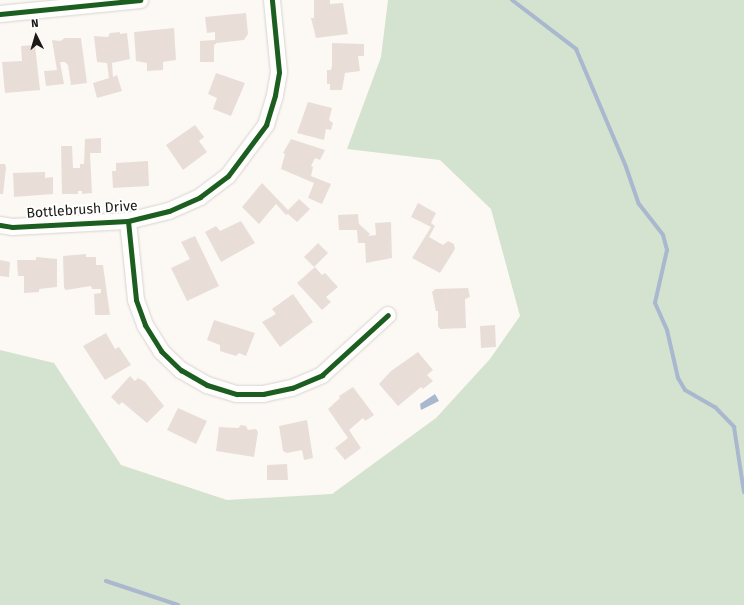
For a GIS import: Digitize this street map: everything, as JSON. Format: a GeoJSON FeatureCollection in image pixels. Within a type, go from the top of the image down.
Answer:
{"type":"FeatureCollection","features":[{"type":"Feature","properties":{"kind":"street"},"geometry":{"type":"LineString","coordinates":[[0,14],[67,4],[140,0]]}},
{"type":"Feature","properties":{"kind":"street","name":"Bottlebrush Drive"},"geometry":{"type":"LineString","coordinates":[[0,225],[12,227],[128,221],[169,211],[200,197],[228,176],[266,125],[276,95],[279,72],[272,0]]}},
{"type":"Feature","properties":{"kind":"street"},"geometry":{"type":"LineString","coordinates":[[128,221],[136,300],[145,325],[161,351],[181,370],[207,385],[237,394],[263,394],[292,388],[322,375],[388,315]]}},
{"type":"Feature","properties":{"kind":"green space"},"geometry":{"type":"Polygon","coordinates":[[[388,0],[744,0],[744,605],[0,605],[0,350],[54,363],[121,465],[227,500],[332,494],[436,418],[490,359],[520,316],[491,209],[440,160],[347,149],[381,57],[388,0]]]}},
{"type":"Feature","properties":{"kind":"water"},"geometry":{"type":"Polygon","coordinates":[[[435,394],[439,401],[421,410],[420,404],[435,394]]]}},
{"type":"Feature","properties":{"kind":"building"},"geometry":{"type":"Polygon","coordinates":[[[314,0],[330,0],[330,4],[343,3],[348,34],[316,38],[311,18],[314,18],[314,0]]]}},
{"type":"Feature","properties":{"kind":"building"},"geometry":{"type":"Polygon","coordinates":[[[246,13],[248,34],[244,40],[217,43],[214,45],[214,62],[200,62],[200,41],[215,40],[215,32],[207,33],[205,17],[246,13]]]}},
{"type":"Feature","properties":{"kind":"building"},"geometry":{"type":"Polygon","coordinates":[[[174,28],[176,60],[163,62],[163,70],[147,71],[147,63],[136,61],[134,32],[174,28]]]}},
{"type":"Feature","properties":{"kind":"building"},"geometry":{"type":"Polygon","coordinates":[[[120,32],[120,34],[127,33],[130,59],[112,63],[113,77],[117,75],[122,91],[97,98],[93,83],[109,78],[107,63],[97,62],[94,36],[108,37],[110,33],[120,32]]]}},
{"type":"Feature","properties":{"kind":"building"},"geometry":{"type":"Polygon","coordinates":[[[65,38],[81,38],[87,83],[71,85],[68,65],[65,62],[60,62],[64,84],[46,86],[44,71],[57,70],[52,40],[60,41],[65,38]]]}},
{"type":"Feature","properties":{"kind":"building"},"geometry":{"type":"Polygon","coordinates":[[[332,43],[364,44],[364,56],[358,56],[360,71],[345,73],[342,90],[330,90],[330,84],[327,84],[327,70],[331,70],[332,66],[332,43]]]}},
{"type":"Feature","properties":{"kind":"building"},"geometry":{"type":"Polygon","coordinates":[[[35,45],[40,90],[5,93],[2,62],[22,61],[21,46],[35,45]]]}},
{"type":"Feature","properties":{"kind":"building"},"geometry":{"type":"Polygon","coordinates":[[[216,73],[245,83],[231,116],[213,109],[217,98],[208,94],[216,73]]]}},
{"type":"Feature","properties":{"kind":"building"},"geometry":{"type":"Polygon","coordinates":[[[308,102],[332,108],[329,120],[333,123],[331,130],[326,129],[324,140],[297,133],[308,102]]]}},
{"type":"Feature","properties":{"kind":"building"},"geometry":{"type":"Polygon","coordinates":[[[195,125],[204,137],[199,141],[207,152],[183,170],[166,145],[195,125]]]}},
{"type":"Feature","properties":{"kind":"building"},"geometry":{"type":"Polygon","coordinates":[[[101,138],[101,153],[90,153],[92,193],[82,194],[82,191],[78,191],[78,194],[62,194],[61,146],[72,146],[73,168],[80,168],[80,164],[84,164],[85,139],[101,138]]]}},
{"type":"Feature","properties":{"kind":"building"},"geometry":{"type":"Polygon","coordinates":[[[291,139],[325,150],[320,160],[315,158],[311,166],[313,167],[311,176],[331,184],[322,204],[308,198],[314,183],[281,169],[285,154],[283,153],[291,139]]]}},
{"type":"Feature","properties":{"kind":"building"},"geometry":{"type":"Polygon","coordinates":[[[148,161],[149,186],[113,188],[112,171],[116,171],[116,163],[148,161]]]}},
{"type":"Feature","properties":{"kind":"building"},"geometry":{"type":"Polygon","coordinates":[[[0,164],[5,164],[6,168],[3,194],[0,194],[0,164]]]}},
{"type":"Feature","properties":{"kind":"building"},"geometry":{"type":"Polygon","coordinates":[[[45,172],[45,178],[53,177],[53,194],[14,197],[13,173],[45,172]]]}},
{"type":"Feature","properties":{"kind":"building"},"geometry":{"type":"Polygon","coordinates":[[[262,183],[288,210],[299,199],[310,209],[297,222],[288,214],[286,215],[276,204],[259,224],[242,207],[262,183]]]}},
{"type":"Feature","properties":{"kind":"building"},"geometry":{"type":"Polygon","coordinates":[[[418,203],[436,213],[431,223],[435,226],[429,237],[443,245],[448,241],[454,244],[455,249],[440,273],[412,258],[431,227],[411,217],[418,203]]]}},
{"type":"Feature","properties":{"kind":"building"},"geometry":{"type":"Polygon","coordinates":[[[358,214],[359,224],[370,234],[368,236],[376,235],[375,223],[391,222],[392,258],[366,263],[365,243],[358,243],[357,230],[339,230],[338,215],[358,214]]]}},
{"type":"Feature","properties":{"kind":"building"},"geometry":{"type":"Polygon","coordinates":[[[241,221],[255,243],[221,262],[205,232],[216,226],[220,231],[241,221]]]}},
{"type":"Feature","properties":{"kind":"building"},"geometry":{"type":"Polygon","coordinates":[[[195,236],[219,286],[187,301],[171,268],[190,259],[181,242],[195,236]]]}},
{"type":"Feature","properties":{"kind":"building"},"geometry":{"type":"Polygon","coordinates":[[[318,243],[328,253],[314,267],[304,257],[318,243]]]}},
{"type":"Feature","properties":{"kind":"building"},"geometry":{"type":"Polygon","coordinates":[[[86,254],[86,257],[96,257],[96,265],[103,265],[110,315],[95,315],[94,294],[101,293],[101,289],[92,289],[91,286],[66,290],[64,288],[63,256],[86,254]]]}},
{"type":"Feature","properties":{"kind":"building"},"geometry":{"type":"Polygon","coordinates":[[[36,257],[57,259],[57,287],[39,289],[39,292],[24,293],[24,276],[18,276],[17,260],[36,260],[36,257]]]}},
{"type":"Feature","properties":{"kind":"building"},"geometry":{"type":"Polygon","coordinates":[[[0,260],[10,262],[9,277],[0,276],[0,260]]]}},
{"type":"Feature","properties":{"kind":"building"},"geometry":{"type":"Polygon","coordinates":[[[315,267],[322,275],[325,273],[338,287],[326,297],[331,302],[322,310],[297,283],[315,267]]]}},
{"type":"Feature","properties":{"kind":"building"},"geometry":{"type":"Polygon","coordinates":[[[468,288],[470,297],[465,299],[466,328],[440,329],[438,326],[438,311],[436,311],[432,292],[435,289],[468,288]]]}},
{"type":"Feature","properties":{"kind":"building"},"geometry":{"type":"Polygon","coordinates":[[[293,294],[313,322],[280,347],[262,322],[276,314],[272,309],[293,294]]]}},
{"type":"Feature","properties":{"kind":"building"},"geometry":{"type":"Polygon","coordinates":[[[214,320],[255,333],[246,356],[239,353],[236,356],[220,351],[220,345],[207,340],[214,320]]]}},
{"type":"Feature","properties":{"kind":"building"},"geometry":{"type":"Polygon","coordinates":[[[495,325],[496,347],[481,348],[480,326],[495,325]]]}},
{"type":"Feature","properties":{"kind":"building"},"geometry":{"type":"Polygon","coordinates":[[[106,333],[115,349],[119,347],[131,365],[105,380],[83,346],[106,333]]]}},
{"type":"Feature","properties":{"kind":"building"},"geometry":{"type":"Polygon","coordinates":[[[418,352],[433,370],[427,375],[433,381],[423,389],[421,387],[398,406],[379,384],[391,371],[418,352]]]}},
{"type":"Feature","properties":{"kind":"building"},"geometry":{"type":"Polygon","coordinates":[[[130,376],[135,381],[138,378],[145,382],[164,406],[147,423],[122,402],[119,405],[111,397],[130,376]]]}},
{"type":"Feature","properties":{"kind":"building"},"geometry":{"type":"Polygon","coordinates":[[[353,387],[374,415],[365,421],[363,418],[349,430],[361,448],[345,460],[335,448],[348,438],[328,409],[340,398],[339,396],[353,387]]]}},
{"type":"Feature","properties":{"kind":"building"},"geometry":{"type":"Polygon","coordinates":[[[178,408],[207,421],[196,444],[167,430],[178,408]]]}},
{"type":"Feature","properties":{"kind":"building"},"geometry":{"type":"Polygon","coordinates":[[[307,420],[313,458],[304,460],[302,450],[287,453],[283,451],[279,426],[307,420]]]}},
{"type":"Feature","properties":{"kind":"building"},"geometry":{"type":"Polygon","coordinates":[[[241,425],[246,426],[248,430],[256,429],[258,432],[254,457],[216,451],[219,427],[238,428],[241,425]]]}},
{"type":"Feature","properties":{"kind":"building"},"geometry":{"type":"Polygon","coordinates":[[[287,464],[288,480],[267,480],[267,465],[287,464]]]}},
{"type":"Feature","properties":{"kind":"waterway"},"geometry":{"type":"LineString","coordinates":[[512,0],[576,49],[626,167],[639,204],[663,235],[667,250],[655,303],[667,330],[678,378],[685,390],[715,407],[734,427],[744,492]]}},
{"type":"Feature","properties":{"kind":"waterway"},"geometry":{"type":"LineString","coordinates":[[106,581],[178,605]]}},
{"type":"Feature","properties":{"kind":"cycle path"},"geometry":{"type":"LineString","coordinates":[[0,14],[140,0]]}},
{"type":"Feature","properties":{"kind":"cycle path"},"geometry":{"type":"LineString","coordinates":[[0,225],[12,227],[128,221],[169,211],[200,197],[228,176],[266,125],[275,95],[279,72],[272,0]]}},
{"type":"Feature","properties":{"kind":"cycle path"},"geometry":{"type":"LineString","coordinates":[[128,221],[136,300],[145,325],[161,351],[181,370],[207,385],[237,394],[263,394],[292,388],[322,375],[388,315]]}}]}
